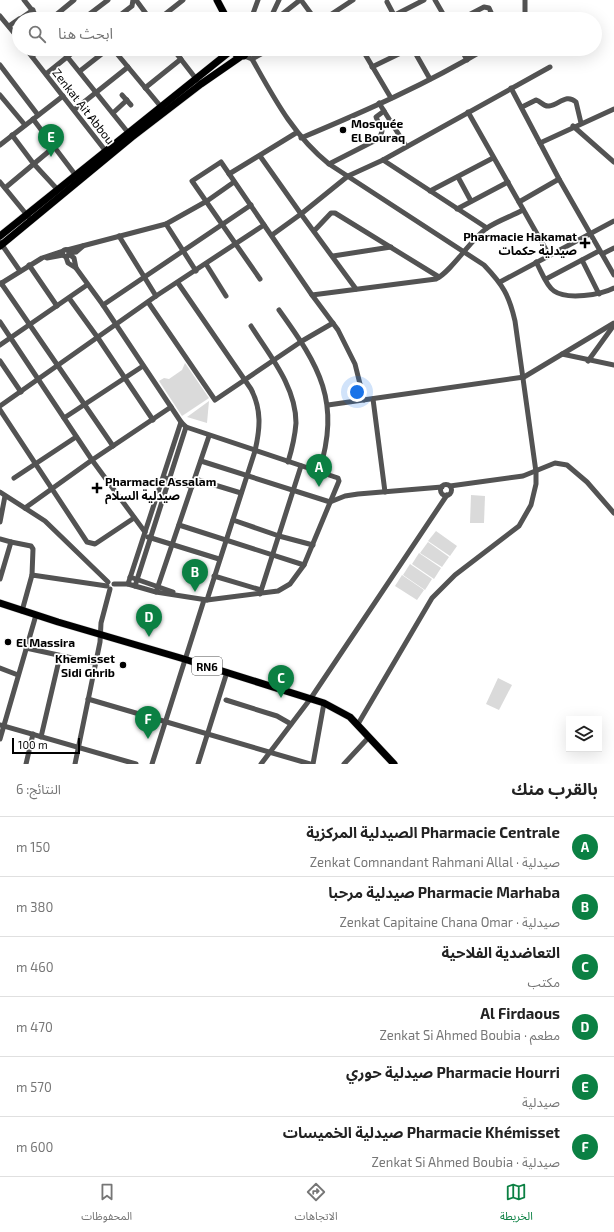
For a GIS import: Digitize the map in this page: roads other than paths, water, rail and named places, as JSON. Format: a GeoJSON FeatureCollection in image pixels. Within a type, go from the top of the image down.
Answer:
{"type":"FeatureCollection","features":[{"type":"Feature","properties":{"kind":"main road"},"geometry":{"type":"LineString","coordinates":[[217,0],[223,12]]}},
{"type":"Feature","properties":{"kind":"main road"},"geometry":{"type":"LineString","coordinates":[[0,236],[29,217],[164,109],[225,56]]}},
{"type":"Feature","properties":{"kind":"main road"},"geometry":{"type":"LineString","coordinates":[[198,81],[242,56]]}},
{"type":"Feature","properties":{"kind":"main road"},"geometry":{"type":"LineString","coordinates":[[1,244],[57,189],[78,177]]}},
{"type":"Feature","properties":{"kind":"main road","name":"RN6"},"geometry":{"type":"LineString","coordinates":[[0,603],[324,703],[346,714],[358,724],[394,764]]}},
{"type":"Feature","properties":{"kind":"street"},"geometry":{"type":"LineString","coordinates":[[25,0],[33,10],[30,12]]}},
{"type":"Feature","properties":{"kind":"street"},"geometry":{"type":"LineString","coordinates":[[59,12],[74,0]]}},
{"type":"Feature","properties":{"kind":"street"},"geometry":{"type":"LineString","coordinates":[[92,12],[108,0]]}},
{"type":"Feature","properties":{"kind":"street"},"geometry":{"type":"LineString","coordinates":[[126,0],[134,2],[143,12]]}},
{"type":"Feature","properties":{"kind":"street"},"geometry":{"type":"LineString","coordinates":[[168,12],[183,0]]}},
{"type":"Feature","properties":{"kind":"street"},"geometry":{"type":"LineString","coordinates":[[254,12],[258,0]]}},
{"type":"Feature","properties":{"kind":"street"},"geometry":{"type":"LineString","coordinates":[[273,12],[279,0]]}},
{"type":"Feature","properties":{"kind":"street"},"geometry":{"type":"LineString","coordinates":[[292,6],[295,0]]}},
{"type":"Feature","properties":{"kind":"street"},"geometry":{"type":"LineString","coordinates":[[285,12],[301,0],[310,12]]}},
{"type":"Feature","properties":{"kind":"street"},"geometry":{"type":"LineString","coordinates":[[335,12],[353,0]]}},
{"type":"Feature","properties":{"kind":"street"},"geometry":{"type":"LineString","coordinates":[[410,0],[413,6]]}},
{"type":"Feature","properties":{"kind":"street"},"geometry":{"type":"LineString","coordinates":[[403,12],[424,0]]}},
{"type":"Feature","properties":{"kind":"street"},"geometry":{"type":"LineString","coordinates":[[435,0],[442,12]]}},
{"type":"Feature","properties":{"kind":"street"},"geometry":{"type":"LineString","coordinates":[[524,0],[524,12]]}},
{"type":"Feature","properties":{"kind":"street"},"geometry":{"type":"LineString","coordinates":[[123,12],[134,2]]}},
{"type":"Feature","properties":{"kind":"street"},"geometry":{"type":"LineString","coordinates":[[387,2],[392,12]]}},
{"type":"Feature","properties":{"kind":"street"},"geometry":{"type":"LineString","coordinates":[[474,12],[484,7],[489,8],[491,12]]}},
{"type":"Feature","properties":{"kind":"street"},"geometry":{"type":"LineString","coordinates":[[0,16],[12,30]]}},
{"type":"Feature","properties":{"kind":"street","name":"Zenkat Ait Abbou"},"geometry":{"type":"LineString","coordinates":[[32,56],[108,153]]}},
{"type":"Feature","properties":{"kind":"street"},"geometry":{"type":"LineString","coordinates":[[80,72],[99,56]]}},
{"type":"Feature","properties":{"kind":"street"},"geometry":{"type":"LineString","coordinates":[[119,56],[164,109]]}},
{"type":"Feature","properties":{"kind":"street"},"geometry":{"type":"LineString","coordinates":[[242,56],[252,59],[296,133],[314,152],[329,164],[464,250],[484,265],[500,282],[510,300],[515,321],[536,472],[536,484],[532,505],[519,526],[455,576],[432,598],[358,724]]}},
{"type":"Feature","properties":{"kind":"street"},"geometry":{"type":"LineString","coordinates":[[252,59],[257,56]]}},
{"type":"Feature","properties":{"kind":"street"},"geometry":{"type":"LineString","coordinates":[[366,56],[391,98]]}},
{"type":"Feature","properties":{"kind":"street"},"geometry":{"type":"LineString","coordinates":[[372,67],[394,56]]}},
{"type":"Feature","properties":{"kind":"street"},"geometry":{"type":"LineString","coordinates":[[417,56],[430,80]]}},
{"type":"Feature","properties":{"kind":"street"},"geometry":{"type":"LineString","coordinates":[[465,56],[467,60]]}},
{"type":"Feature","properties":{"kind":"street"},"geometry":{"type":"LineString","coordinates":[[300,138],[430,80],[474,56]]}},
{"type":"Feature","properties":{"kind":"street"},"geometry":{"type":"LineString","coordinates":[[46,74],[67,57],[130,135]]}},
{"type":"Feature","properties":{"kind":"street"},"geometry":{"type":"LineString","coordinates":[[145,88],[180,58],[198,81]]}},
{"type":"Feature","properties":{"kind":"street"},"geometry":{"type":"LineString","coordinates":[[0,66],[38,115]]}},
{"type":"Feature","properties":{"kind":"street"},"geometry":{"type":"LineString","coordinates":[[74,110],[128,67]]}},
{"type":"Feature","properties":{"kind":"street"},"geometry":{"type":"LineString","coordinates":[[272,235],[348,176],[383,160],[550,67]]}},
{"type":"Feature","properties":{"kind":"street"},"geometry":{"type":"LineString","coordinates":[[510,88],[522,107],[558,179],[614,275]]}},
{"type":"Feature","properties":{"kind":"street"},"geometry":{"type":"LineString","coordinates":[[122,95],[131,105]]}},
{"type":"Feature","properties":{"kind":"street"},"geometry":{"type":"LineString","coordinates":[[0,96],[25,125]]}},
{"type":"Feature","properties":{"kind":"street"},"geometry":{"type":"LineString","coordinates":[[0,145],[63,96]]}},
{"type":"Feature","properties":{"kind":"street"},"geometry":{"type":"LineString","coordinates":[[522,107],[536,100],[548,106],[570,98],[576,102],[581,122]]}},
{"type":"Feature","properties":{"kind":"street"},"geometry":{"type":"LineString","coordinates":[[113,113],[126,100]]}},
{"type":"Feature","properties":{"kind":"street"},"geometry":{"type":"LineString","coordinates":[[379,103],[406,146]]}},
{"type":"Feature","properties":{"kind":"street"},"geometry":{"type":"LineString","coordinates":[[540,143],[581,122],[614,109]]}},
{"type":"Feature","properties":{"kind":"street"},"geometry":{"type":"LineString","coordinates":[[329,164],[380,138],[382,131],[376,117],[384,111]]}},
{"type":"Feature","properties":{"kind":"street"},"geometry":{"type":"LineString","coordinates":[[468,112],[549,255]]}},
{"type":"Feature","properties":{"kind":"street"},"geometry":{"type":"LineString","coordinates":[[33,119],[78,177]]}},
{"type":"Feature","properties":{"kind":"street"},"geometry":{"type":"LineString","coordinates":[[573,126],[613,159]]}},
{"type":"Feature","properties":{"kind":"street"},"geometry":{"type":"LineString","coordinates":[[229,174],[296,133]]}},
{"type":"Feature","properties":{"kind":"street"},"geometry":{"type":"LineString","coordinates":[[12,135],[33,163],[57,189]]}},
{"type":"Feature","properties":{"kind":"street"},"geometry":{"type":"LineString","coordinates":[[5,188],[33,163],[54,147]]}},
{"type":"Feature","properties":{"kind":"street"},"geometry":{"type":"LineString","coordinates":[[260,156],[356,289]]}},
{"type":"Feature","properties":{"kind":"street"},"geometry":{"type":"LineString","coordinates":[[430,191],[494,158]]}},
{"type":"Feature","properties":{"kind":"street"},"geometry":{"type":"LineString","coordinates":[[383,160],[487,228]]}},
{"type":"Feature","properties":{"kind":"street"},"geometry":{"type":"LineString","coordinates":[[260,279],[221,224],[193,180],[221,162],[312,295],[333,323],[352,357],[364,400]]}},
{"type":"Feature","properties":{"kind":"street"},"geometry":{"type":"LineString","coordinates":[[458,177],[471,201]]}},
{"type":"Feature","properties":{"kind":"street"},"geometry":{"type":"LineString","coordinates":[[519,202],[558,179]]}},
{"type":"Feature","properties":{"kind":"street"},"geometry":{"type":"LineString","coordinates":[[0,182],[29,217]]}},
{"type":"Feature","properties":{"kind":"street"},"geometry":{"type":"LineString","coordinates":[[113,446],[0,283],[42,258],[76,252],[83,246],[166,224],[206,201],[234,182]]}},
{"type":"Feature","properties":{"kind":"street"},"geometry":{"type":"LineString","coordinates":[[457,209],[508,182]]}},
{"type":"Feature","properties":{"kind":"street"},"geometry":{"type":"LineString","coordinates":[[103,305],[182,250],[251,205]]}},
{"type":"Feature","properties":{"kind":"street"},"geometry":{"type":"LineString","coordinates":[[312,295],[430,280],[439,277],[487,228],[523,210]]}},
{"type":"Feature","properties":{"kind":"street"},"geometry":{"type":"LineString","coordinates":[[314,231],[331,213],[334,212],[439,277]]}},
{"type":"Feature","properties":{"kind":"street"},"geometry":{"type":"LineString","coordinates":[[500,282],[589,233],[614,221]]}},
{"type":"Feature","properties":{"kind":"street"},"geometry":{"type":"LineString","coordinates":[[166,224],[196,271]]}},
{"type":"Feature","properties":{"kind":"street"},"geometry":{"type":"LineString","coordinates":[[0,406],[39,380],[156,296],[178,283],[264,225]]}},
{"type":"Feature","properties":{"kind":"street"},"geometry":{"type":"LineString","coordinates":[[119,236],[156,296]]}},
{"type":"Feature","properties":{"kind":"street"},"geometry":{"type":"LineString","coordinates":[[1,244],[20,271]]}},
{"type":"Feature","properties":{"kind":"street"},"geometry":{"type":"LineString","coordinates":[[333,256],[391,247]]}},
{"type":"Feature","properties":{"kind":"street"},"geometry":{"type":"LineString","coordinates":[[546,279],[582,260],[614,248]]}},
{"type":"Feature","properties":{"kind":"street"},"geometry":{"type":"LineString","coordinates":[[32,574],[109,586],[113,588],[114,584],[128,584],[156,592],[205,600],[260,592],[278,591],[285,588],[295,579],[304,565],[338,479],[186,427],[181,422],[103,305],[76,268],[74,258],[66,253]]}},
{"type":"Feature","properties":{"kind":"street"},"geometry":{"type":"LineString","coordinates":[[582,260],[599,294]]}},
{"type":"Feature","properties":{"kind":"street"},"geometry":{"type":"LineString","coordinates":[[536,262],[552,289],[558,293],[590,296],[614,288]]}},
{"type":"Feature","properties":{"kind":"street"},"geometry":{"type":"LineString","coordinates":[[206,264],[226,296]]}},
{"type":"Feature","properties":{"kind":"street"},"geometry":{"type":"LineString","coordinates":[[28,266],[57,306]]}},
{"type":"Feature","properties":{"kind":"street"},"geometry":{"type":"LineString","coordinates":[[152,764],[184,659],[214,576],[255,451],[259,434],[260,416],[257,401],[178,283]]}},
{"type":"Feature","properties":{"kind":"street"},"geometry":{"type":"LineString","coordinates":[[0,345],[87,284]]}},
{"type":"Feature","properties":{"kind":"street"},"geometry":{"type":"LineString","coordinates":[[69,298],[98,338],[153,420]]}},
{"type":"Feature","properties":{"kind":"street"},"geometry":{"type":"LineString","coordinates":[[148,302],[213,399],[217,400],[302,341],[333,323]]}},
{"type":"Feature","properties":{"kind":"street"},"geometry":{"type":"LineString","coordinates":[[279,310],[302,341],[322,379],[328,405],[329,428],[326,450],[319,472]]}},
{"type":"Feature","properties":{"kind":"street"},"geometry":{"type":"LineString","coordinates":[[0,322],[76,437],[144,534],[150,538],[219,559]]}},
{"type":"Feature","properties":{"kind":"street"},"geometry":{"type":"LineString","coordinates":[[328,405],[524,378],[614,324]]}},
{"type":"Feature","properties":{"kind":"street"},"geometry":{"type":"LineString","coordinates":[[588,361],[614,324]]}},
{"type":"Feature","properties":{"kind":"street"},"geometry":{"type":"LineString","coordinates":[[251,326],[282,374],[290,393],[296,422],[288,462]]}},
{"type":"Feature","properties":{"kind":"street"},"geometry":{"type":"LineString","coordinates":[[562,354],[588,361],[614,365]]}},
{"type":"Feature","properties":{"kind":"street"},"geometry":{"type":"LineString","coordinates":[[0,361],[20,392]]}},
{"type":"Feature","properties":{"kind":"street"},"geometry":{"type":"LineString","coordinates":[[64,418],[143,366]]}},
{"type":"Feature","properties":{"kind":"street"},"geometry":{"type":"LineString","coordinates":[[373,399],[385,492]]}},
{"type":"Feature","properties":{"kind":"street"},"geometry":{"type":"LineString","coordinates":[[25,508],[51,488],[171,407]]}},
{"type":"Feature","properties":{"kind":"street"},"geometry":{"type":"LineString","coordinates":[[0,410],[87,542],[95,544],[134,518]]}},
{"type":"Feature","properties":{"kind":"street"},"geometry":{"type":"LineString","coordinates":[[128,584],[181,422]]}},
{"type":"Feature","properties":{"kind":"street"},"geometry":{"type":"LineString","coordinates":[[135,586],[186,427]]}},
{"type":"Feature","properties":{"kind":"street"},"geometry":{"type":"LineString","coordinates":[[156,592],[209,436]]}},
{"type":"Feature","properties":{"kind":"street"},"geometry":{"type":"LineString","coordinates":[[14,478],[76,437]]}},
{"type":"Feature","properties":{"kind":"street"},"geometry":{"type":"LineString","coordinates":[[201,461],[330,502],[345,496],[442,487],[446,485],[450,486],[514,478],[536,472],[555,463],[567,465],[587,482],[614,513]]}},
{"type":"Feature","properties":{"kind":"street"},"geometry":{"type":"LineString","coordinates":[[260,592],[301,466]]}},
{"type":"Feature","properties":{"kind":"street"},"geometry":{"type":"LineString","coordinates":[[163,477],[192,486]]}},
{"type":"Feature","properties":{"kind":"street"},"geometry":{"type":"LineString","coordinates":[[195,479],[241,493]]}},
{"type":"Feature","properties":{"kind":"street"},"geometry":{"type":"LineString","coordinates":[[261,764],[311,698],[447,495],[452,491],[450,486]]}},
{"type":"Feature","properties":{"kind":"street"},"geometry":{"type":"LineString","coordinates":[[442,487],[441,492],[447,495]]}},
{"type":"Feature","properties":{"kind":"street"},"geometry":{"type":"LineString","coordinates":[[0,492],[52,527],[109,586]]}},
{"type":"Feature","properties":{"kind":"street"},"geometry":{"type":"LineString","coordinates":[[0,522],[5,496]]}},
{"type":"Feature","properties":{"kind":"street"},"geometry":{"type":"LineString","coordinates":[[233,520],[279,536],[313,545]]}},
{"type":"Feature","properties":{"kind":"street"},"geometry":{"type":"LineString","coordinates":[[179,525],[304,565]]}},
{"type":"Feature","properties":{"kind":"street"},"geometry":{"type":"LineString","coordinates":[[0,539],[32,546],[33,548],[32,574],[22,611]]}},
{"type":"Feature","properties":{"kind":"street"},"geometry":{"type":"LineString","coordinates":[[0,579],[11,542]]}},
{"type":"Feature","properties":{"kind":"street"},"geometry":{"type":"LineString","coordinates":[[214,576],[260,592]]}},
{"type":"Feature","properties":{"kind":"street"},"geometry":{"type":"LineString","coordinates":[[130,577],[181,595]]}},
{"type":"Feature","properties":{"kind":"street"},"geometry":{"type":"LineString","coordinates":[[75,764],[96,663],[101,635],[101,623],[109,586]]}},
{"type":"Feature","properties":{"kind":"street"},"geometry":{"type":"LineString","coordinates":[[0,739],[1,725],[36,615]]}},
{"type":"Feature","properties":{"kind":"street"},"geometry":{"type":"LineString","coordinates":[[26,648],[96,663]]}},
{"type":"Feature","properties":{"kind":"street"},"geometry":{"type":"LineString","coordinates":[[41,737],[60,656]]}},
{"type":"Feature","properties":{"kind":"street"},"geometry":{"type":"LineString","coordinates":[[0,668],[18,675]]}},
{"type":"Feature","properties":{"kind":"street"},"geometry":{"type":"LineString","coordinates":[[198,764],[227,672]]}},
{"type":"Feature","properties":{"kind":"street"},"geometry":{"type":"LineString","coordinates":[[88,699],[310,764]]}},
{"type":"Feature","properties":{"kind":"street"},"geometry":{"type":"LineString","coordinates":[[226,700],[278,716],[291,724]]}},
{"type":"Feature","properties":{"kind":"street"},"geometry":{"type":"LineString","coordinates":[[313,764],[324,703]]}},
{"type":"Feature","properties":{"kind":"street"},"geometry":{"type":"LineString","coordinates":[[1,725],[136,764]]}},
{"type":"Feature","properties":{"kind":"street"},"geometry":{"type":"LineString","coordinates":[[26,764],[33,734]]}},
{"type":"Feature","properties":{"kind":"street"},"geometry":{"type":"LineString","coordinates":[[344,764],[369,737]]}},
{"type":"Feature","properties":{"kind":"place","name":"Mosquée El Bouraq"},"geometry":{"type":"Point","coordinates":[343,130]}},
{"type":"Feature","properties":{"kind":"place","name":"Pharmacie Hourri صيدلية حوري"},"geometry":{"type":"Point","coordinates":[51,157]}},
{"type":"Feature","properties":{"kind":"place","name":"Pharmacie Hakamat صيدلية حكمات"},"geometry":{"type":"Point","coordinates":[585,243]}},
{"type":"Feature","properties":{"kind":"place","name":"Pharmacie Centrale الصيدلية المركزية"},"geometry":{"type":"Point","coordinates":[319,487]}},
{"type":"Feature","properties":{"kind":"place","name":"Pharmacie Assalam صيدلية السلام"},"geometry":{"type":"Point","coordinates":[97,488]}},
{"type":"Feature","properties":{"kind":"place","name":"Pharmacie Marhaba صيدلية مرحبا"},"geometry":{"type":"Point","coordinates":[195,592]}},
{"type":"Feature","properties":{"kind":"place","name":"Al Firdaous"},"geometry":{"type":"Point","coordinates":[149,637]}},
{"type":"Feature","properties":{"kind":"place","name":"El Massira"},"geometry":{"type":"Point","coordinates":[8,642]}},
{"type":"Feature","properties":{"kind":"place","name":"Khemisset Sidi Ghrib"},"geometry":{"type":"Point","coordinates":[123,665]}},
{"type":"Feature","properties":{"kind":"place","name":"التعاضدية الفلاحية"},"geometry":{"type":"Point","coordinates":[281,698]}},
{"type":"Feature","properties":{"kind":"place","name":"Pharmacie Khémisset صيدلية الخميسات"},"geometry":{"type":"Point","coordinates":[148,739]}}]}
